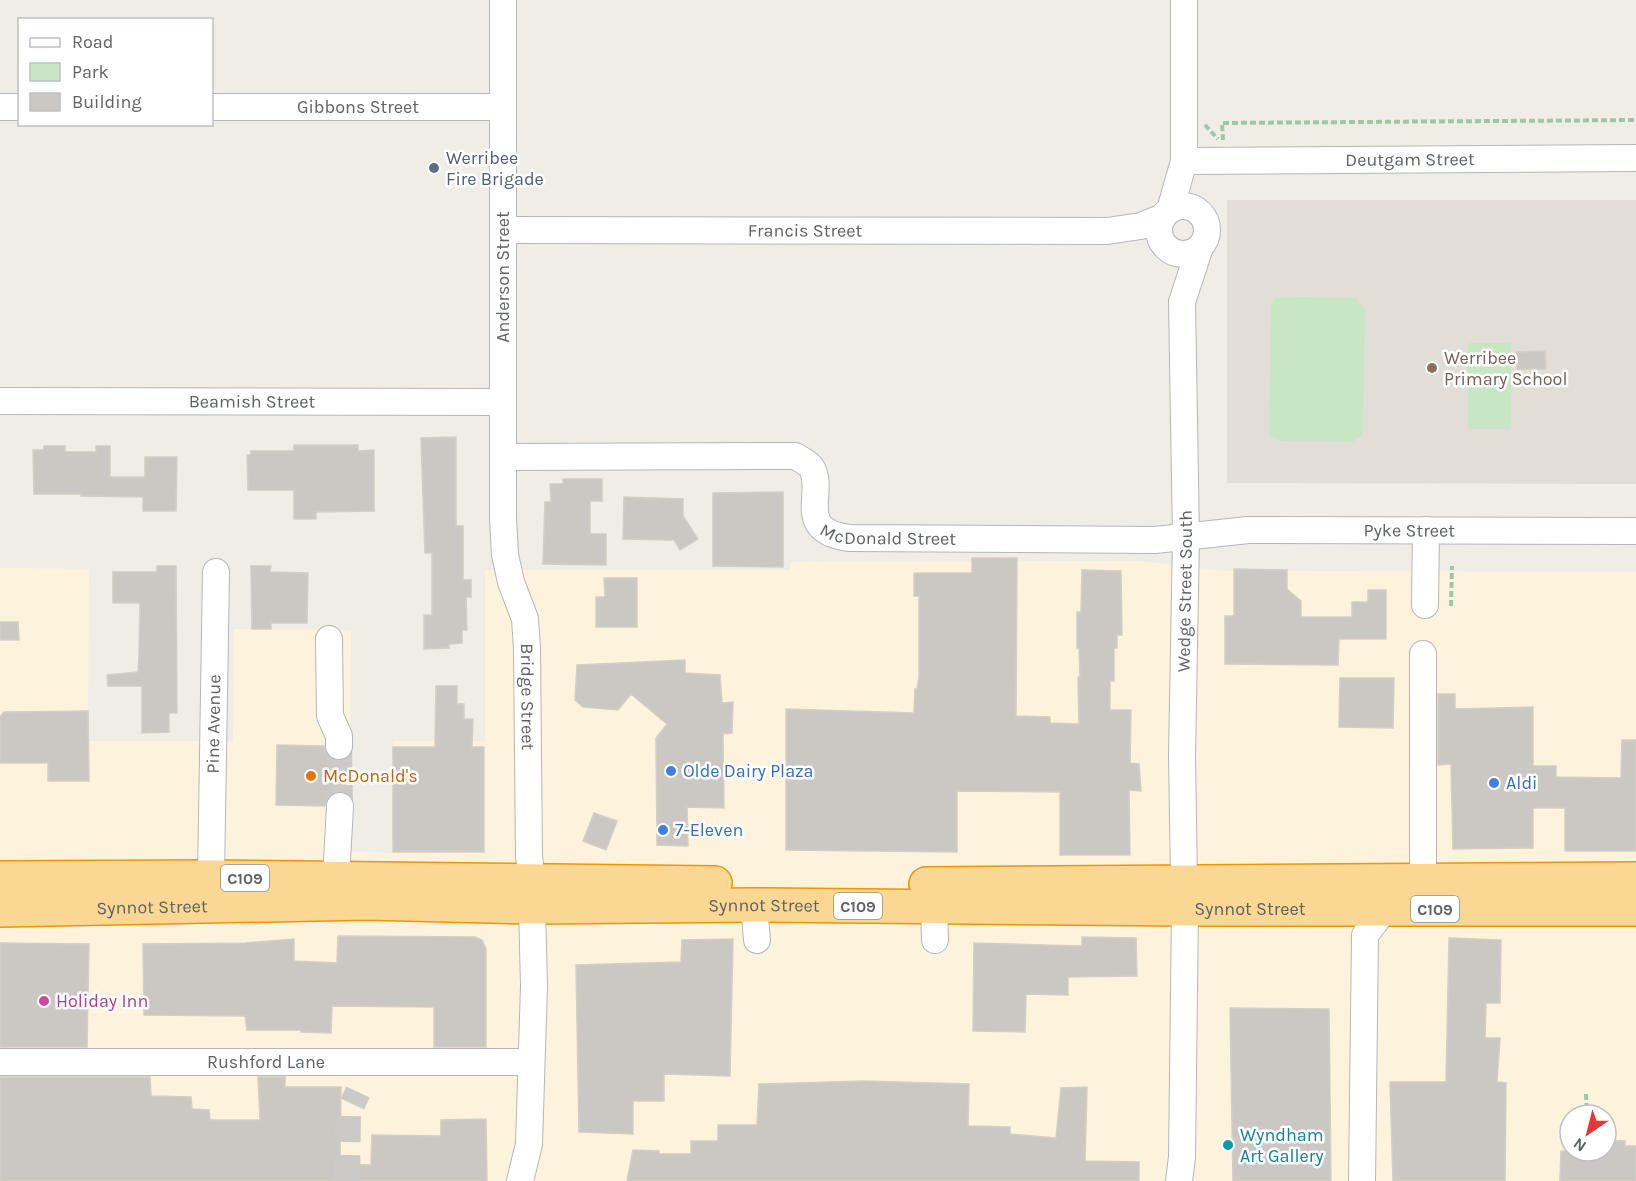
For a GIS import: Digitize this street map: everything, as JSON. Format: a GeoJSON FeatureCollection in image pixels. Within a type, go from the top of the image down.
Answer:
{"type":"FeatureCollection","features":[{"type":"Feature","properties":{"kind":"highway","name":"Synnot Street"},"geometry":{"type":"LineString","coordinates":[[0,878],[73,893]]}},
{"type":"Feature","properties":{"kind":"highway","name":"Synnot Street"},"geometry":{"type":"LineString","coordinates":[[0,910],[73,893],[216,891],[336,879],[532,894]]}},
{"type":"Feature","properties":{"kind":"highway","name":"Synnot Street"},"geometry":{"type":"LineString","coordinates":[[1185,895],[1385,909],[1425,895],[1636,879]]}},
{"type":"Feature","properties":{"kind":"highway","name":"Synnot Street"},"geometry":{"type":"LineString","coordinates":[[216,891],[367,903],[532,894],[1425,895],[1636,909]]}},
{"type":"Feature","properties":{"kind":"street","name":"Anderson Street"},"geometry":{"type":"LineString","coordinates":[[503,0],[503,518]]}},
{"type":"Feature","properties":{"kind":"street"},"geometry":{"type":"LineString","coordinates":[[1166,214],[1183,207],[1202,216],[1206,229],[1204,241],[1200,247],[1186,254],[1167,247],[1159,227],[1166,214],[1184,161],[1184,0]]}},
{"type":"Feature","properties":{"kind":"street"},"geometry":{"type":"LineString","coordinates":[[0,107],[18,107]]}},
{"type":"Feature","properties":{"kind":"street","name":"Gibbons Street"},"geometry":{"type":"LineString","coordinates":[[213,107],[502,107]]}},
{"type":"Feature","properties":{"kind":"street","name":"Deutgam Street"},"geometry":{"type":"LineString","coordinates":[[1184,161],[1636,159]]}},
{"type":"Feature","properties":{"kind":"street"},"geometry":{"type":"LineString","coordinates":[[1184,161],[1192,181],[1197,212]]}},
{"type":"Feature","properties":{"kind":"street","name":"Francis Street"},"geometry":{"type":"LineString","coordinates":[[503,230],[1107,231],[1141,226],[1166,214]]}},
{"type":"Feature","properties":{"kind":"street","name":"Francis Street"},"geometry":{"type":"LineString","coordinates":[[1107,231],[1149,238],[1167,247]]}},
{"type":"Feature","properties":{"kind":"street","name":"Wedge Street South"},"geometry":{"type":"LineString","coordinates":[[1167,247],[1182,302],[1186,537],[1182,756],[1185,895],[1182,1173]]}},
{"type":"Feature","properties":{"kind":"street","name":"Wedge Street South"},"geometry":{"type":"LineString","coordinates":[[1182,302],[1200,247]]}},
{"type":"Feature","properties":{"kind":"street","name":"Beamish Street"},"geometry":{"type":"LineString","coordinates":[[0,401],[502,402]]}},
{"type":"Feature","properties":{"kind":"street","name":"McDonald Street"},"geometry":{"type":"LineString","coordinates":[[504,457],[795,456],[812,468],[815,478],[814,513],[818,522],[825,529],[839,536],[850,538],[1155,540],[1186,537]]}},
{"type":"Feature","properties":{"kind":"street","name":"Bridge Street"},"geometry":{"type":"LineString","coordinates":[[503,518],[505,555],[511,582],[525,619],[527,648],[529,856],[534,965],[529,1144],[520,1181]]}},
{"type":"Feature","properties":{"kind":"street","name":"Pyke Street"},"geometry":{"type":"LineString","coordinates":[[1186,537],[1248,530],[1636,531]]}},
{"type":"Feature","properties":{"kind":"street"},"geometry":{"type":"LineString","coordinates":[[1425,605],[1426,530]]}},
{"type":"Feature","properties":{"kind":"street","name":"Pine Avenue"},"geometry":{"type":"LineString","coordinates":[[216,572],[216,891]]}},
{"type":"Feature","properties":{"kind":"street"},"geometry":{"type":"LineString","coordinates":[[330,639],[330,716],[339,741]]}},
{"type":"Feature","properties":{"kind":"street"},"geometry":{"type":"LineString","coordinates":[[1424,654],[1425,895]]}},
{"type":"Feature","properties":{"kind":"street"},"geometry":{"type":"LineString","coordinates":[[336,879],[340,806]]}},
{"type":"Feature","properties":{"kind":"street"},"geometry":{"type":"LineString","coordinates":[[754,894],[757,939]]}},
{"type":"Feature","properties":{"kind":"street"},"geometry":{"type":"LineString","coordinates":[[933,895],[935,940]]}},
{"type":"Feature","properties":{"kind":"street"},"geometry":{"type":"LineString","coordinates":[[1362,1181],[1365,935],[1385,909]]}},
{"type":"Feature","properties":{"kind":"street","name":"Rushford Lane"},"geometry":{"type":"LineString","coordinates":[[0,1062],[531,1062]]}},
{"type":"Feature","properties":{"kind":"street","name":"Bridge Street"},"geometry":{"type":"LineString","coordinates":[[529,1144],[538,1181]]}},
{"type":"Feature","properties":{"kind":"path"},"geometry":{"type":"LineString","coordinates":[[1223,144],[1222,123],[1636,120]]}},
{"type":"Feature","properties":{"kind":"path"},"geometry":{"type":"LineString","coordinates":[[1452,566],[1452,606]]}},
{"type":"Feature","properties":{"kind":"path"},"geometry":{"type":"LineString","coordinates":[[1586,1094],[1586,1103]]}},
{"type":"Feature","properties":{"kind":"shaded area","name":"Werribee Primary School"},"geometry":{"type":"Polygon","coordinates":[[[1227,200],[1636,200],[1636,484],[1227,483],[1227,200]]]}},
{"type":"Feature","properties":{"kind":"shaded area"},"geometry":{"type":"Polygon","coordinates":[[[1138,561],[1224,571],[1636,572],[1636,1181],[0,1181],[0,568],[89,569],[88,741],[233,741],[234,629],[351,630],[350,852],[392,853],[393,741],[485,741],[485,570],[790,570],[790,562],[1138,561]]]}},
{"type":"Feature","properties":{"kind":"green space"},"geometry":{"type":"Polygon","coordinates":[[[1275,298],[1356,298],[1365,309],[1363,429],[1361,436],[1353,442],[1280,441],[1269,435],[1271,304],[1275,298]]]}},
{"type":"Feature","properties":{"kind":"green space"},"geometry":{"type":"Polygon","coordinates":[[[1468,343],[1511,343],[1511,429],[1468,429],[1468,343]]]}},
{"type":"Feature","properties":{"kind":"building"},"geometry":{"type":"Polygon","coordinates":[[[1545,351],[1546,369],[1517,369],[1517,352],[1545,351]]]}},
{"type":"Feature","properties":{"kind":"building"},"geometry":{"type":"Polygon","coordinates":[[[456,437],[456,526],[463,526],[463,580],[471,580],[471,597],[466,597],[467,630],[462,630],[462,643],[449,644],[449,648],[424,649],[424,615],[432,615],[432,553],[425,553],[421,438],[456,437]]]}},
{"type":"Feature","properties":{"kind":"building"},"geometry":{"type":"Polygon","coordinates":[[[294,445],[358,445],[358,451],[374,450],[374,511],[316,512],[316,519],[294,519],[294,490],[248,490],[247,455],[251,455],[251,451],[294,451],[294,445]]]}},
{"type":"Feature","properties":{"kind":"building"},"geometry":{"type":"Polygon","coordinates":[[[44,446],[65,446],[65,452],[96,452],[96,446],[110,446],[110,477],[145,477],[145,457],[177,457],[176,511],[143,511],[143,497],[34,494],[33,450],[44,450],[44,446]]]}},
{"type":"Feature","properties":{"kind":"building"},"geometry":{"type":"Polygon","coordinates":[[[563,479],[602,479],[602,501],[590,501],[590,534],[606,534],[606,565],[543,564],[545,502],[551,502],[550,484],[563,484],[563,479]]]}},
{"type":"Feature","properties":{"kind":"building"},"geometry":{"type":"Polygon","coordinates":[[[783,492],[783,567],[713,566],[713,493],[783,492]]]}},
{"type":"Feature","properties":{"kind":"building"},"geometry":{"type":"Polygon","coordinates":[[[624,497],[683,499],[683,516],[698,539],[680,550],[674,540],[623,539],[624,497]]]}},
{"type":"Feature","properties":{"kind":"building"},"geometry":{"type":"Polygon","coordinates":[[[972,558],[1017,558],[1016,716],[1050,717],[1050,723],[1079,724],[1078,677],[1080,677],[1077,612],[1081,612],[1082,570],[1121,571],[1122,635],[1117,635],[1117,648],[1114,648],[1114,681],[1110,681],[1110,710],[1131,710],[1130,763],[1139,764],[1141,791],[1129,790],[1130,855],[1060,855],[1060,792],[957,791],[957,852],[786,850],[786,709],[914,713],[915,689],[917,689],[919,677],[919,596],[914,596],[914,573],[972,573],[972,558]]]}},
{"type":"Feature","properties":{"kind":"building"},"geometry":{"type":"Polygon","coordinates":[[[157,566],[176,566],[177,713],[169,713],[169,732],[142,733],[142,686],[108,686],[107,675],[138,672],[139,656],[140,603],[113,603],[113,572],[157,572],[157,566]]]}},
{"type":"Feature","properties":{"kind":"building"},"geometry":{"type":"Polygon","coordinates":[[[251,566],[271,566],[270,572],[308,573],[307,623],[271,623],[271,629],[252,629],[251,566]]]}},
{"type":"Feature","properties":{"kind":"building"},"geometry":{"type":"Polygon","coordinates":[[[1234,569],[1287,570],[1287,589],[1301,601],[1301,617],[1352,617],[1352,602],[1368,602],[1368,590],[1386,590],[1386,639],[1339,639],[1338,665],[1225,664],[1225,616],[1234,616],[1234,569]]]}},
{"type":"Feature","properties":{"kind":"building"},"geometry":{"type":"Polygon","coordinates":[[[604,578],[637,578],[637,627],[596,627],[596,597],[605,597],[604,578]]]}},
{"type":"Feature","properties":{"kind":"building"},"geometry":{"type":"Polygon","coordinates":[[[0,622],[18,622],[19,640],[0,640],[0,622]]]}},
{"type":"Feature","properties":{"kind":"building","name":"Olde Dairy Plaza"},"geometry":{"type":"Polygon","coordinates":[[[685,660],[685,673],[720,675],[722,703],[733,702],[732,733],[723,734],[724,808],[687,807],[688,846],[657,845],[656,738],[667,724],[631,694],[618,710],[583,707],[575,700],[577,665],[685,660]]]}},
{"type":"Feature","properties":{"kind":"building"},"geometry":{"type":"Polygon","coordinates":[[[1340,678],[1394,678],[1393,728],[1339,727],[1340,678]]]}},
{"type":"Feature","properties":{"kind":"building"},"geometry":{"type":"Polygon","coordinates":[[[436,686],[457,686],[457,704],[464,704],[464,719],[473,719],[472,747],[484,747],[484,852],[393,852],[393,747],[435,747],[436,686]]]}},
{"type":"Feature","properties":{"kind":"building"},"geometry":{"type":"Polygon","coordinates":[[[1438,694],[1455,694],[1455,709],[1533,707],[1533,766],[1556,766],[1556,777],[1621,778],[1622,740],[1636,740],[1636,851],[1565,851],[1565,808],[1533,808],[1533,848],[1453,849],[1451,764],[1438,765],[1438,694]]]}},
{"type":"Feature","properties":{"kind":"building"},"geometry":{"type":"Polygon","coordinates":[[[88,711],[89,781],[48,781],[48,763],[0,763],[0,717],[4,712],[88,711]]]}},
{"type":"Feature","properties":{"kind":"building","name":"McDonald's"},"geometry":{"type":"Polygon","coordinates":[[[277,745],[324,746],[331,759],[345,760],[345,792],[333,793],[327,798],[325,806],[276,805],[277,745]]]}},
{"type":"Feature","properties":{"kind":"building"},"geometry":{"type":"Polygon","coordinates":[[[594,813],[617,821],[606,850],[583,841],[594,813]]]}},
{"type":"Feature","properties":{"kind":"building"},"geometry":{"type":"Polygon","coordinates":[[[338,936],[475,937],[482,940],[486,949],[486,1047],[434,1047],[434,1007],[332,1006],[331,1033],[301,1032],[301,1030],[247,1030],[245,1016],[144,1015],[143,944],[245,943],[294,939],[294,961],[337,963],[338,936]]]}},
{"type":"Feature","properties":{"kind":"building"},"geometry":{"type":"Polygon","coordinates":[[[1082,937],[1136,938],[1137,976],[1068,977],[1068,995],[1026,994],[1025,1032],[973,1031],[974,943],[1082,946],[1082,937]]]}},
{"type":"Feature","properties":{"kind":"building"},"geometry":{"type":"Polygon","coordinates":[[[1449,938],[1501,940],[1500,1003],[1486,1003],[1485,1038],[1500,1038],[1497,1082],[1506,1083],[1505,1181],[1393,1181],[1390,1082],[1446,1082],[1449,938]]]}},
{"type":"Feature","properties":{"kind":"building"},"geometry":{"type":"Polygon","coordinates":[[[733,939],[730,1076],[664,1074],[664,1101],[633,1101],[633,1134],[579,1132],[576,965],[681,962],[682,940],[733,939]]]}},
{"type":"Feature","properties":{"kind":"building","name":"Holiday Inn"},"geometry":{"type":"Polygon","coordinates":[[[0,943],[89,944],[87,1047],[0,1047],[0,943]]]}},
{"type":"Feature","properties":{"kind":"building"},"geometry":{"type":"Polygon","coordinates":[[[1230,1008],[1329,1009],[1331,1181],[1233,1181],[1230,1008]]]}},
{"type":"Feature","properties":{"kind":"building"},"geometry":{"type":"Polygon","coordinates":[[[0,1077],[150,1077],[151,1096],[191,1097],[192,1109],[209,1110],[210,1120],[260,1120],[258,1077],[285,1077],[285,1087],[341,1087],[340,1164],[371,1165],[372,1135],[441,1136],[441,1120],[486,1119],[487,1181],[0,1181],[0,1077]]]}},
{"type":"Feature","properties":{"kind":"building"},"geometry":{"type":"Polygon","coordinates":[[[863,1081],[969,1084],[968,1126],[1010,1127],[1010,1134],[1056,1138],[1061,1088],[1087,1087],[1085,1161],[1139,1162],[1139,1181],[627,1181],[633,1150],[659,1151],[659,1154],[691,1154],[691,1141],[718,1141],[718,1125],[757,1125],[759,1084],[863,1081]]]}},
{"type":"Feature","properties":{"kind":"building"},"geometry":{"type":"Polygon","coordinates":[[[1618,1141],[1625,1141],[1625,1146],[1636,1146],[1636,1181],[1560,1181],[1561,1163],[1618,1163],[1618,1141]]]}},
{"type":"Feature","properties":{"kind":"tunnel"},"geometry":{"type":"LineString","coordinates":[[339,746],[340,806]]}},
{"type":"Feature","properties":{"kind":"tunnel"},"geometry":{"type":"LineString","coordinates":[[347,1181],[348,1113],[358,1092]]}},
{"type":"Feature","properties":{"kind":"place","name":"Werribee Fire Brigade"},"geometry":{"type":"Point","coordinates":[434,168]}},
{"type":"Feature","properties":{"kind":"place","name":"Werribee Primary School"},"geometry":{"type":"Point","coordinates":[1432,368]}},
{"type":"Feature","properties":{"kind":"place","name":"Olde Dairy Plaza"},"geometry":{"type":"Point","coordinates":[671,771]}},
{"type":"Feature","properties":{"kind":"place","name":"McDonald's"},"geometry":{"type":"Point","coordinates":[311,776]}},
{"type":"Feature","properties":{"kind":"place","name":"Aldi"},"geometry":{"type":"Point","coordinates":[1494,783]}},
{"type":"Feature","properties":{"kind":"place","name":"7-Eleven"},"geometry":{"type":"Point","coordinates":[663,830]}},
{"type":"Feature","properties":{"kind":"place","name":"Holiday Inn"},"geometry":{"type":"Point","coordinates":[44,1001]}},
{"type":"Feature","properties":{"kind":"place","name":"Wyndham Art Gallery"},"geometry":{"type":"Point","coordinates":[1228,1145]}}]}
